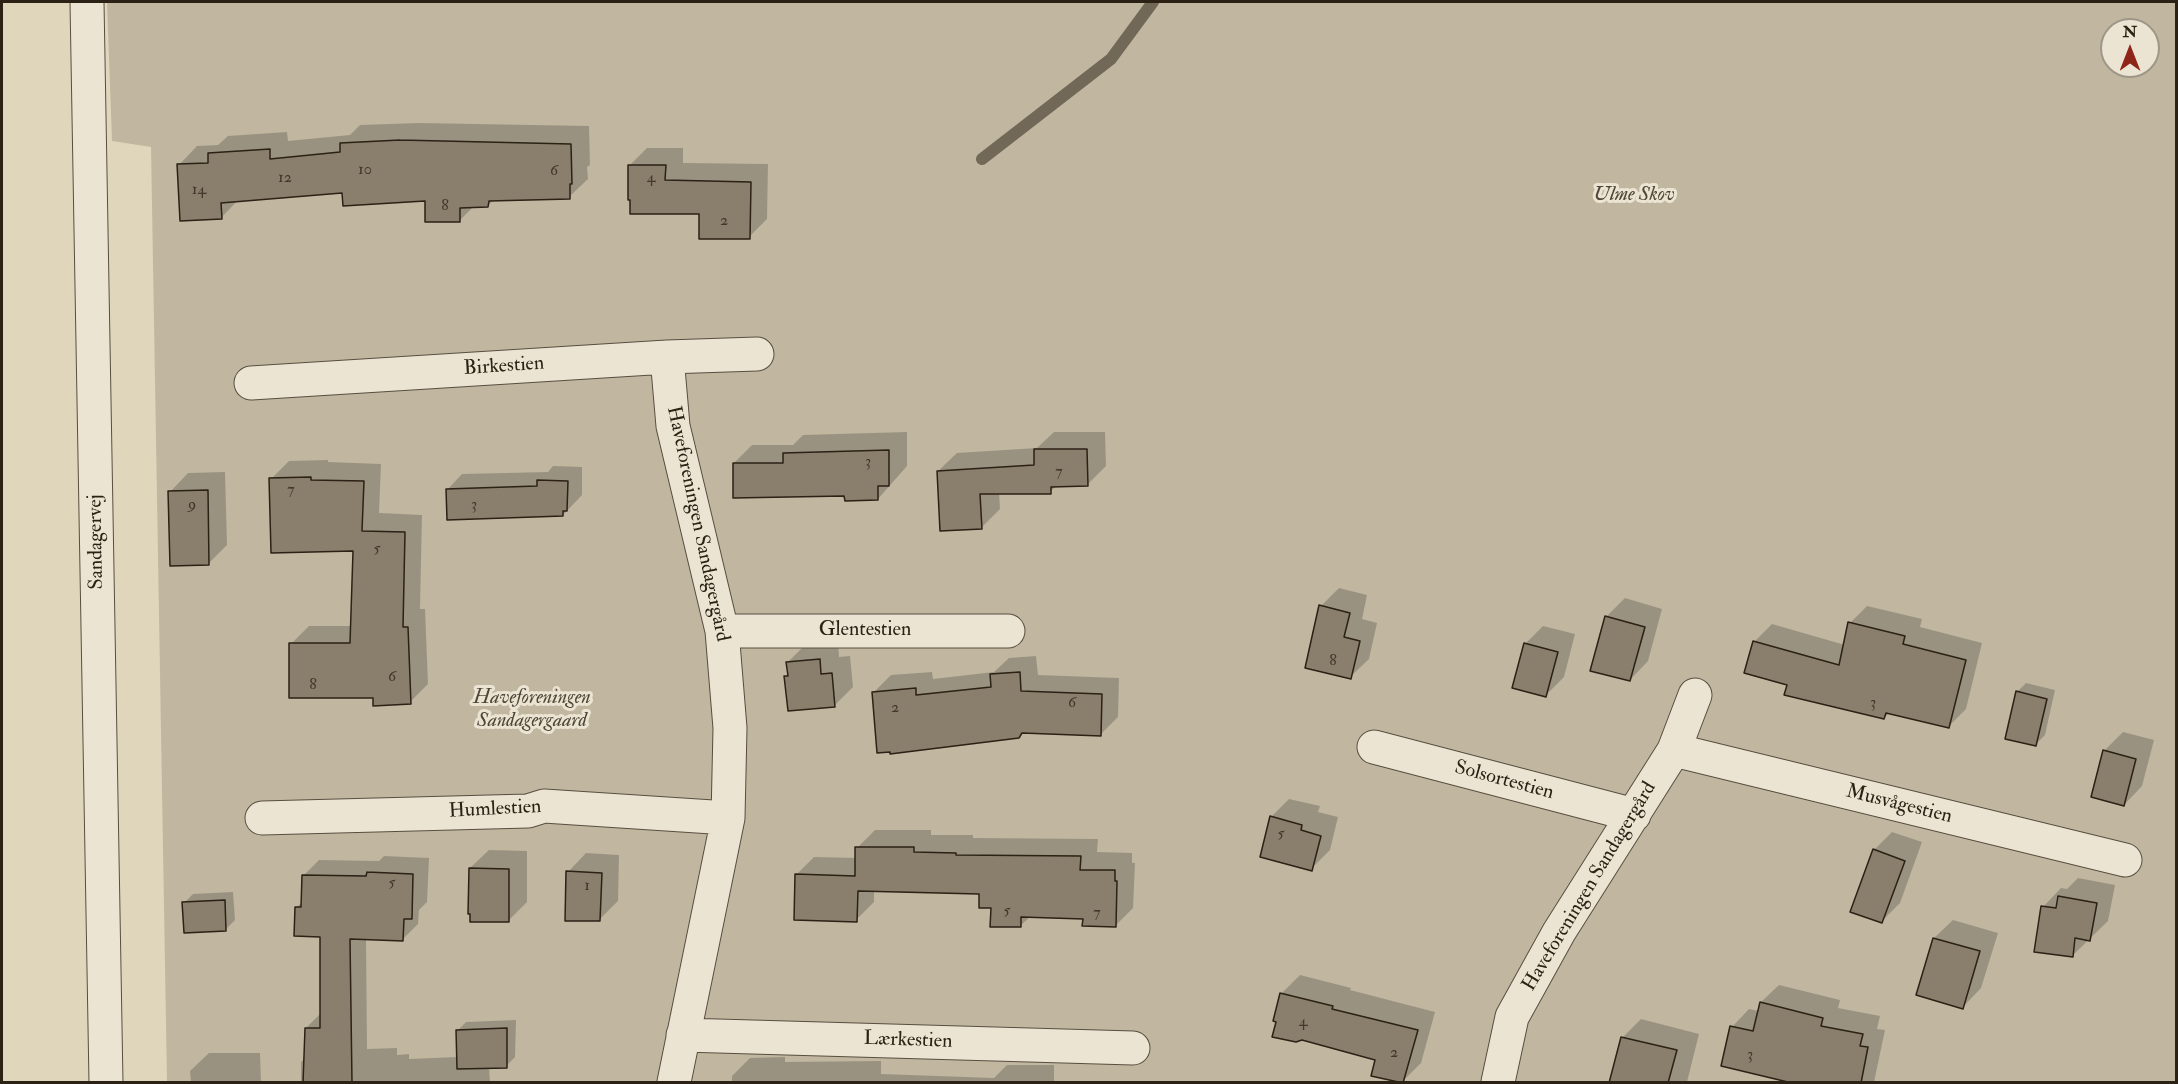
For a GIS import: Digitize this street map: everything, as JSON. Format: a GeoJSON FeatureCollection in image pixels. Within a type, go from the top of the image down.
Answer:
{"type":"FeatureCollection","features":[{"type":"Feature","properties":{"kind":"street","name":"Sandagervej"},"geometry":{"type":"LineString","coordinates":[[87,2],[106,1083]]}},
{"type":"Feature","properties":{"kind":"street","name":"Birkestien"},"geometry":{"type":"LineString","coordinates":[[250,383],[667,357],[757,354]]}},
{"type":"Feature","properties":{"kind":"street","name":"Haveforeningen Sandagergård"},"geometry":{"type":"LineString","coordinates":[[667,357],[673,426],[722,631],[730,728],[728,818],[674,1083]]}},
{"type":"Feature","properties":{"kind":"street","name":"Glentestien"},"geometry":{"type":"LineString","coordinates":[[722,631],[1008,631]]}},
{"type":"Feature","properties":{"kind":"street","name":"Haveforeningen Sandagergård"},"geometry":{"type":"LineString","coordinates":[[1498,1083],[1512,1017],[1559,932],[1674,750],[1695,695]]}},
{"type":"Feature","properties":{"kind":"street","name":"Solsortestien"},"geometry":{"type":"LineString","coordinates":[[1374,747],[1634,815]]}},
{"type":"Feature","properties":{"kind":"street","name":"Musvågestien"},"geometry":{"type":"LineString","coordinates":[[1674,750],[2125,860]]}},
{"type":"Feature","properties":{"kind":"street","name":"Humlestien"},"geometry":{"type":"LineString","coordinates":[[262,818],[528,811],[544,806],[728,818]]}},
{"type":"Feature","properties":{"kind":"street","name":"Lærkestien"},"geometry":{"type":"LineString","coordinates":[[683,1035],[1133,1048]]}},
{"type":"Feature","properties":{"kind":"green space","name":"Haveforeningen Sandagergaard"},"geometry":{"type":"Polygon","coordinates":[[[107,2],[2176,2],[2176,1082],[167,1082],[151,147],[112,141],[107,2]]]}},
{"type":"Feature","properties":{"kind":"building"},"geometry":{"type":"Polygon","coordinates":[[[400,140],[571,144],[570,199],[489,201],[488,207],[460,208],[460,222],[425,222],[425,201],[343,206],[342,193],[221,203],[222,219],[180,221],[177,164],[208,163],[208,153],[270,149],[270,159],[340,152],[340,143],[400,140]]]}},
{"type":"Feature","properties":{"kind":"building"},"geometry":{"type":"Polygon","coordinates":[[[628,165],[666,165],[665,180],[751,182],[750,239],[699,239],[699,214],[630,214],[628,165]]]}},
{"type":"Feature","properties":{"kind":"building"},"geometry":{"type":"Polygon","coordinates":[[[1034,449],[1087,449],[1088,486],[1051,487],[1051,494],[980,494],[982,529],[940,531],[937,471],[1034,465],[1034,449]]]}},
{"type":"Feature","properties":{"kind":"building"},"geometry":{"type":"Polygon","coordinates":[[[889,450],[889,486],[878,486],[878,500],[845,501],[844,496],[733,498],[733,463],[783,463],[783,453],[889,450]]]}},
{"type":"Feature","properties":{"kind":"building"},"geometry":{"type":"Polygon","coordinates":[[[311,477],[311,480],[364,481],[362,531],[405,532],[403,627],[408,627],[411,704],[373,706],[373,698],[289,698],[289,643],[350,643],[353,551],[271,553],[269,478],[311,477]]]}},
{"type":"Feature","properties":{"kind":"building"},"geometry":{"type":"Polygon","coordinates":[[[537,480],[568,481],[567,511],[563,511],[563,516],[447,520],[446,489],[537,486],[537,480]]]}},
{"type":"Feature","properties":{"kind":"building"},"geometry":{"type":"Polygon","coordinates":[[[208,490],[209,565],[170,566],[168,491],[208,490]]]}},
{"type":"Feature","properties":{"kind":"building"},"geometry":{"type":"Polygon","coordinates":[[[1319,605],[1350,613],[1344,637],[1360,641],[1351,679],[1305,668],[1319,605]]]}},
{"type":"Feature","properties":{"kind":"building"},"geometry":{"type":"Polygon","coordinates":[[[1605,616],[1645,627],[1630,681],[1590,671],[1605,616]]]}},
{"type":"Feature","properties":{"kind":"building"},"geometry":{"type":"Polygon","coordinates":[[[1848,622],[1905,636],[1903,644],[1966,660],[1949,728],[1886,713],[1884,719],[1784,695],[1787,685],[1744,673],[1753,641],[1839,665],[1848,622]]]}},
{"type":"Feature","properties":{"kind":"building"},"geometry":{"type":"Polygon","coordinates":[[[1524,643],[1558,652],[1546,697],[1512,688],[1524,643]]]}},
{"type":"Feature","properties":{"kind":"building"},"geometry":{"type":"Polygon","coordinates":[[[820,659],[821,674],[832,673],[835,707],[788,711],[784,676],[788,676],[786,662],[820,659]]]}},
{"type":"Feature","properties":{"kind":"building"},"geometry":{"type":"Polygon","coordinates":[[[1020,672],[1021,691],[1102,694],[1101,736],[1022,733],[1019,738],[890,754],[890,752],[877,753],[872,692],[916,688],[916,695],[991,687],[990,674],[1020,672]]]}},
{"type":"Feature","properties":{"kind":"building"},"geometry":{"type":"Polygon","coordinates":[[[2016,691],[2047,699],[2036,746],[2005,739],[2016,691]]]}},
{"type":"Feature","properties":{"kind":"building"},"geometry":{"type":"Polygon","coordinates":[[[2103,750],[2136,759],[2124,806],[2091,797],[2103,750]]]}},
{"type":"Feature","properties":{"kind":"building"},"geometry":{"type":"Polygon","coordinates":[[[1270,816],[1302,825],[1301,830],[1321,836],[1312,871],[1260,857],[1270,816]]]}},
{"type":"Feature","properties":{"kind":"building"},"geometry":{"type":"Polygon","coordinates":[[[855,847],[914,847],[914,852],[956,853],[956,855],[1081,856],[1080,870],[1115,870],[1115,881],[1117,881],[1116,927],[1082,926],[1083,919],[1021,917],[1021,927],[990,927],[991,908],[979,908],[979,894],[858,891],[857,922],[794,920],[795,874],[855,876],[855,847]]]}},
{"type":"Feature","properties":{"kind":"building"},"geometry":{"type":"Polygon","coordinates":[[[1873,849],[1905,861],[1882,923],[1850,912],[1873,849]]]}},
{"type":"Feature","properties":{"kind":"building"},"geometry":{"type":"Polygon","coordinates":[[[469,868],[509,869],[509,922],[470,922],[470,914],[468,914],[469,868]]]}},
{"type":"Feature","properties":{"kind":"building"},"geometry":{"type":"Polygon","coordinates":[[[566,871],[602,873],[600,921],[565,921],[566,871]]]}},
{"type":"Feature","properties":{"kind":"building"},"geometry":{"type":"Polygon","coordinates":[[[367,872],[413,874],[412,919],[404,919],[403,941],[350,939],[352,1083],[303,1083],[305,1028],[320,1028],[320,937],[294,936],[295,907],[301,907],[302,875],[366,876],[367,872]]]}},
{"type":"Feature","properties":{"kind":"building"},"geometry":{"type":"Polygon","coordinates":[[[2058,896],[2097,903],[2090,941],[2075,938],[2073,957],[2034,952],[2041,906],[2056,908],[2058,896]]]}},
{"type":"Feature","properties":{"kind":"building"},"geometry":{"type":"Polygon","coordinates":[[[225,900],[226,931],[184,933],[182,902],[225,900]]]}},
{"type":"Feature","properties":{"kind":"building"},"geometry":{"type":"Polygon","coordinates":[[[1933,938],[1980,951],[1963,1009],[1916,995],[1933,938]]]}},
{"type":"Feature","properties":{"kind":"building"},"geometry":{"type":"Polygon","coordinates":[[[1280,993],[1333,1006],[1332,1009],[1418,1030],[1403,1083],[1371,1076],[1375,1060],[1302,1040],[1296,1042],[1272,1037],[1276,1022],[1273,1021],[1280,993]]]}},
{"type":"Feature","properties":{"kind":"building"},"geometry":{"type":"Polygon","coordinates":[[[1760,1002],[1823,1018],[1821,1026],[1863,1034],[1860,1046],[1868,1047],[1861,1083],[1792,1083],[1721,1066],[1730,1026],[1753,1031],[1760,1002]]]}},
{"type":"Feature","properties":{"kind":"building"},"geometry":{"type":"Polygon","coordinates":[[[507,1028],[507,1068],[457,1069],[456,1030],[507,1028]]]}},
{"type":"Feature","properties":{"kind":"building"},"geometry":{"type":"Polygon","coordinates":[[[1621,1037],[1677,1050],[1668,1083],[1609,1083],[1621,1037]]]}},
{"type":"Feature","properties":{"kind":"waterway"},"geometry":{"type":"LineString","coordinates":[[982,159],[1111,59],[1153,2]]}},
{"type":"Feature","properties":{"kind":"park label","name":"Ulme Skov"},"geometry":{"type":"Point","coordinates":[1634,196]}}]}
